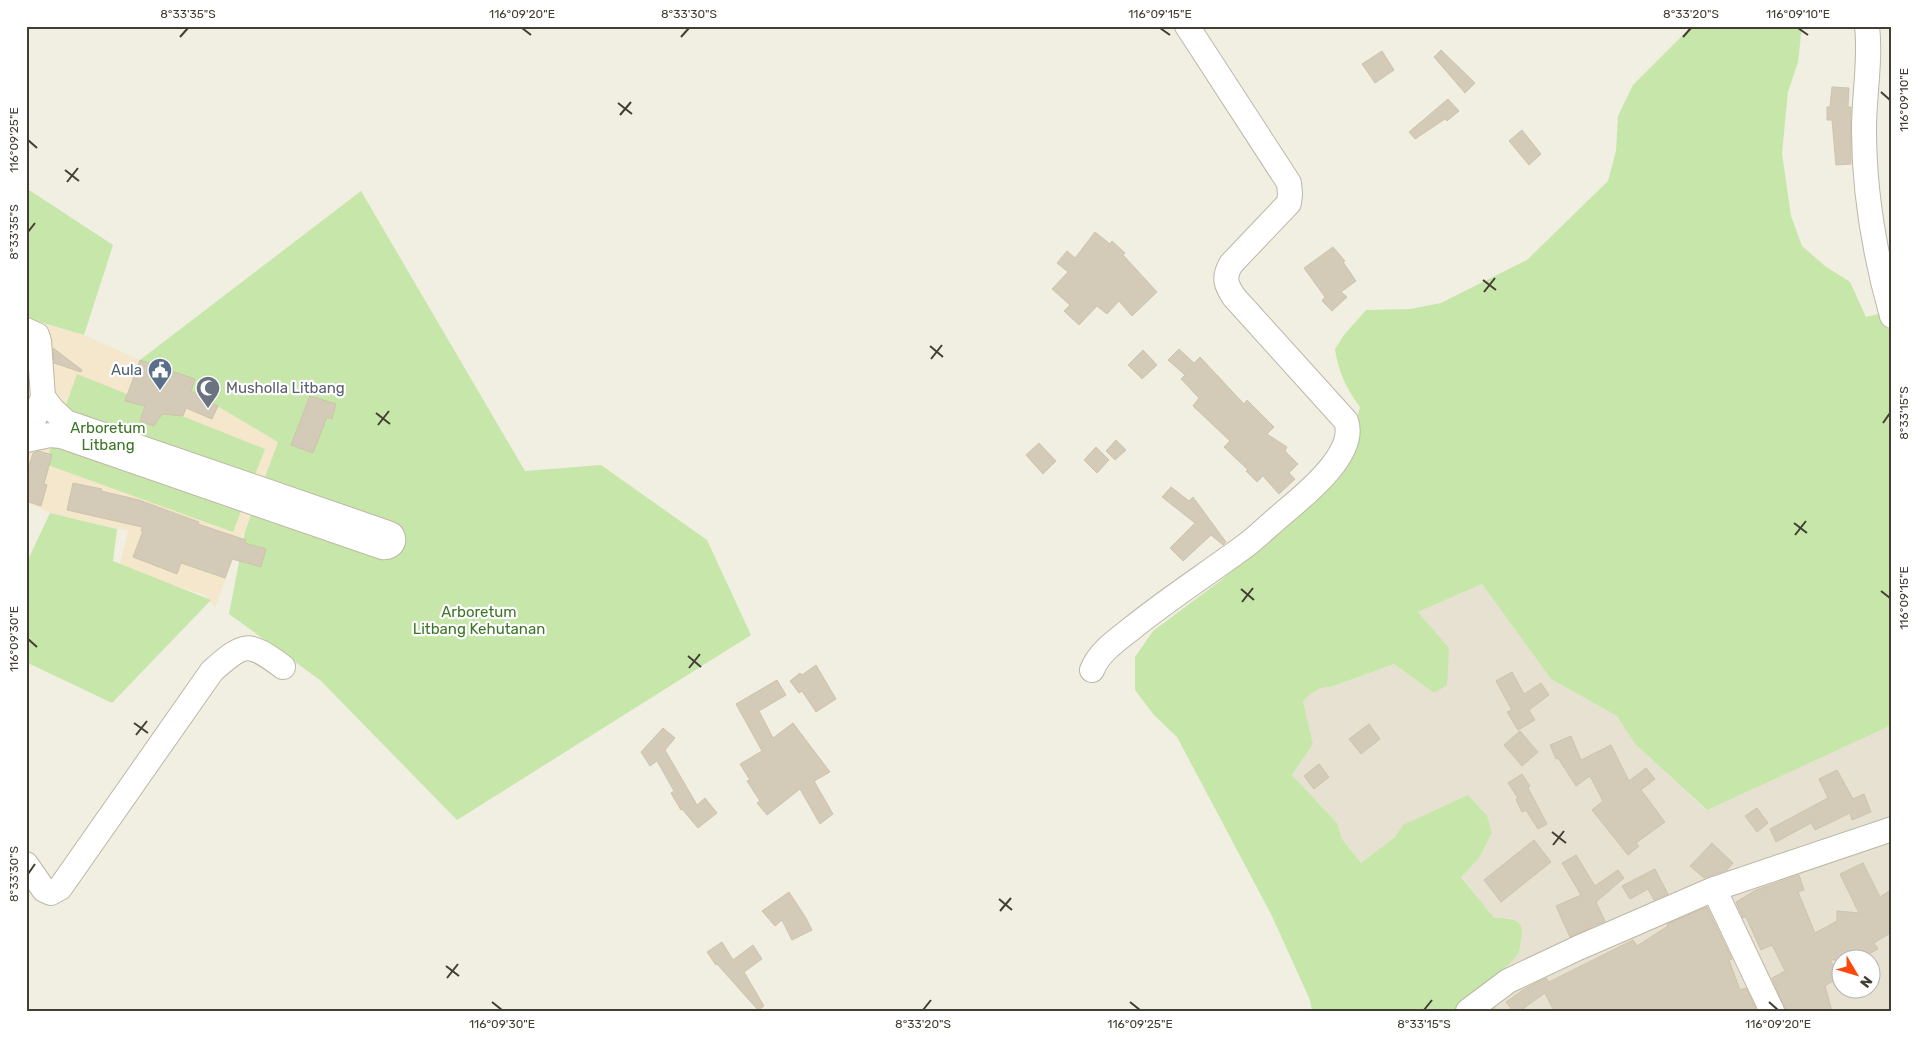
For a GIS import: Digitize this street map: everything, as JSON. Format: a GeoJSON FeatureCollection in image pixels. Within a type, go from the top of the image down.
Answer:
{"type":"FeatureCollection","features":[{"type":"Feature","properties":{"kind":"street"},"geometry":{"type":"LineString","coordinates":[[1092,670],[1101,655],[1115,641],[1156,608],[1247,545],[1308,492],[1331,467],[1342,451],[1347,438],[1348,427],[1346,421],[1234,297],[1227,286],[1225,274],[1231,264],[1289,203],[1289,183],[1187,26]]}},
{"type":"Feature","properties":{"kind":"street"},"geometry":{"type":"LineString","coordinates":[[1867,26],[1869,44],[1864,128],[1866,178],[1873,228],[1892,316]]}},
{"type":"Feature","properties":{"kind":"street"},"geometry":{"type":"LineString","coordinates":[[26,330],[37,335],[39,341],[43,397],[26,439]]}},
{"type":"Feature","properties":{"kind":"street"},"geometry":{"type":"LineString","coordinates":[[43,397],[63,429],[254,495],[382,547],[387,548],[393,541],[392,535],[388,533],[254,495]]}},
{"type":"Feature","properties":{"kind":"street"},"geometry":{"type":"LineString","coordinates":[[26,439],[50,435],[63,429]]}},
{"type":"Feature","properties":{"kind":"street"},"geometry":{"type":"LineString","coordinates":[[26,864],[44,890],[51,893],[60,888],[212,671],[233,652],[247,647],[254,648],[283,668]]}},
{"type":"Feature","properties":{"kind":"street"},"geometry":{"type":"LineString","coordinates":[[1468,1011],[1508,981],[1578,948],[1714,889],[1892,829]]}},
{"type":"Feature","properties":{"kind":"street"},"geometry":{"type":"LineString","coordinates":[[1714,889],[1772,1011]]}},
{"type":"Feature","properties":{"kind":"shaded area"},"geometry":{"type":"Polygon","coordinates":[[[26,319],[84,335],[140,360],[279,441],[215,607],[205,595],[119,567],[128,531],[50,513],[26,502],[26,319]]]}},
{"type":"Feature","properties":{"kind":"shaded area"},"geometry":{"type":"Polygon","coordinates":[[[1482,584],[1551,679],[1617,716],[1635,744],[1706,810],[1892,725],[1892,1011],[1498,1011],[1482,988],[1511,918],[1494,919],[1461,876],[1479,858],[1492,833],[1404,825],[1395,837],[1361,863],[1342,839],[1337,823],[1292,775],[1313,744],[1303,701],[1316,689],[1323,686],[1332,687],[1394,664],[1434,693],[1449,648],[1418,612],[1482,584]]]}},
{"type":"Feature","properties":{"kind":"green space"},"geometry":{"type":"Polygon","coordinates":[[[1692,26],[1802,26],[1798,62],[1788,92],[1782,153],[1791,216],[1802,246],[1825,266],[1850,282],[1866,317],[1892,311],[1892,725],[1707,810],[1635,744],[1617,716],[1551,679],[1482,584],[1418,612],[1449,648],[1447,685],[1434,693],[1394,664],[1331,687],[1316,690],[1303,701],[1313,744],[1292,775],[1337,823],[1342,839],[1361,863],[1395,837],[1403,825],[1468,795],[1487,816],[1492,833],[1479,858],[1461,877],[1494,918],[1511,919],[1519,923],[1522,932],[1519,949],[1517,955],[1510,963],[1483,988],[1498,1011],[1312,1011],[1310,1000],[1271,914],[1177,737],[1154,715],[1135,690],[1135,657],[1153,631],[1224,578],[1340,477],[1360,407],[1344,380],[1338,365],[1335,349],[1344,335],[1366,310],[1410,309],[1441,303],[1527,260],[1608,181],[1616,151],[1618,116],[1633,85],[1692,26]]]}},
{"type":"Feature","properties":{"kind":"green space"},"geometry":{"type":"Polygon","coordinates":[[[26,188],[113,245],[84,335],[26,318],[26,188]]]}},
{"type":"Feature","properties":{"kind":"green space","name":"Arboretum Litbang Kehutanan"},"geometry":{"type":"Polygon","coordinates":[[[361,191],[525,471],[601,465],[707,540],[751,635],[457,820],[320,680],[229,614],[245,531],[278,442],[140,360],[361,191]]]}},
{"type":"Feature","properties":{"kind":"green space","name":"Arboretum Litbang"},"geometry":{"type":"Polygon","coordinates":[[[77,374],[265,449],[233,532],[45,464],[77,374]]]}},
{"type":"Feature","properties":{"kind":"green space"},"geometry":{"type":"Polygon","coordinates":[[[50,513],[117,529],[113,561],[211,600],[112,703],[26,662],[26,564],[50,513]]]}},
{"type":"Feature","properties":{"kind":"building"},"geometry":{"type":"Polygon","coordinates":[[[1441,50],[1475,83],[1465,93],[1434,57],[1441,50]]]}},
{"type":"Feature","properties":{"kind":"building"},"geometry":{"type":"Polygon","coordinates":[[[1382,51],[1394,70],[1375,83],[1362,64],[1382,51]]]}},
{"type":"Feature","properties":{"kind":"building"},"geometry":{"type":"Polygon","coordinates":[[[1832,87],[1849,88],[1851,164],[1836,165],[1832,120],[1827,120],[1827,107],[1830,107],[1832,87]]]}},
{"type":"Feature","properties":{"kind":"building"},"geometry":{"type":"Polygon","coordinates":[[[1448,99],[1459,111],[1447,121],[1445,119],[1415,139],[1409,132],[1448,99]]]}},
{"type":"Feature","properties":{"kind":"building"},"geometry":{"type":"Polygon","coordinates":[[[1522,130],[1541,154],[1529,165],[1509,141],[1522,130]]]}},
{"type":"Feature","properties":{"kind":"building"},"geometry":{"type":"Polygon","coordinates":[[[1095,232],[1110,244],[1112,241],[1125,253],[1123,255],[1157,292],[1132,316],[1119,301],[1107,314],[1097,306],[1079,325],[1064,311],[1070,305],[1052,289],[1068,272],[1057,263],[1067,251],[1075,258],[1095,232]]]}},
{"type":"Feature","properties":{"kind":"building"},"geometry":{"type":"Polygon","coordinates":[[[1333,247],[1345,261],[1343,262],[1356,281],[1341,292],[1347,297],[1332,311],[1322,301],[1325,297],[1304,268],[1333,247]]]}},
{"type":"Feature","properties":{"kind":"building"},"geometry":{"type":"Polygon","coordinates":[[[53,348],[82,370],[81,372],[54,363],[53,348]]]}},
{"type":"Feature","properties":{"kind":"building"},"geometry":{"type":"Polygon","coordinates":[[[1179,349],[1194,363],[1200,357],[1244,404],[1247,400],[1274,427],[1267,434],[1287,447],[1285,451],[1298,464],[1289,473],[1295,479],[1279,494],[1263,476],[1257,482],[1246,471],[1248,470],[1224,447],[1230,441],[1193,406],[1199,398],[1181,379],[1185,375],[1168,360],[1179,349]]]}},
{"type":"Feature","properties":{"kind":"building"},"geometry":{"type":"Polygon","coordinates":[[[1143,350],[1157,365],[1142,379],[1128,365],[1143,350]]]}},
{"type":"Feature","properties":{"kind":"building","name":"Aula"},"geometry":{"type":"Polygon","coordinates":[[[140,360],[195,379],[191,391],[218,406],[212,419],[186,408],[183,416],[162,414],[154,426],[140,421],[145,406],[125,401],[140,360]]]}},
{"type":"Feature","properties":{"kind":"building"},"geometry":{"type":"Polygon","coordinates":[[[310,396],[336,404],[332,419],[327,417],[313,453],[291,445],[310,396]]]}},
{"type":"Feature","properties":{"kind":"building"},"geometry":{"type":"Polygon","coordinates":[[[1116,440],[1126,450],[1115,460],[1106,451],[1116,440]]]}},
{"type":"Feature","properties":{"kind":"building"},"geometry":{"type":"Polygon","coordinates":[[[1039,443],[1056,461],[1043,474],[1026,455],[1039,443]]]}},
{"type":"Feature","properties":{"kind":"building"},"geometry":{"type":"Polygon","coordinates":[[[1096,447],[1109,460],[1097,473],[1084,460],[1096,447]]]}},
{"type":"Feature","properties":{"kind":"building"},"geometry":{"type":"Polygon","coordinates":[[[39,451],[52,455],[44,484],[47,485],[41,506],[26,501],[26,476],[33,453],[39,451]]]}},
{"type":"Feature","properties":{"kind":"building"},"geometry":{"type":"Polygon","coordinates":[[[73,483],[139,500],[199,522],[198,524],[246,540],[245,543],[266,549],[261,567],[232,559],[225,578],[181,563],[177,574],[133,557],[143,531],[141,531],[142,527],[67,510],[73,483]]]}},
{"type":"Feature","properties":{"kind":"building"},"geometry":{"type":"Polygon","coordinates":[[[1171,487],[1189,501],[1193,497],[1226,542],[1223,545],[1211,535],[1183,561],[1170,548],[1195,523],[1162,497],[1171,487]]]}},
{"type":"Feature","properties":{"kind":"building"},"geometry":{"type":"Polygon","coordinates":[[[816,665],[836,699],[816,712],[802,691],[799,693],[790,681],[800,673],[802,675],[816,665]]]}},
{"type":"Feature","properties":{"kind":"building"},"geometry":{"type":"Polygon","coordinates":[[[1512,672],[1524,694],[1541,683],[1549,695],[1529,710],[1535,720],[1518,730],[1507,712],[1512,710],[1496,681],[1512,672]]]}},
{"type":"Feature","properties":{"kind":"building"},"geometry":{"type":"Polygon","coordinates":[[[777,680],[786,695],[759,711],[773,738],[793,723],[830,772],[814,781],[833,814],[820,824],[800,789],[767,815],[757,803],[760,801],[747,781],[750,780],[740,764],[762,751],[736,704],[777,680]]]}},
{"type":"Feature","properties":{"kind":"building"},"geometry":{"type":"Polygon","coordinates":[[[1369,724],[1380,739],[1361,754],[1349,739],[1369,724]]]}},
{"type":"Feature","properties":{"kind":"building"},"geometry":{"type":"Polygon","coordinates":[[[663,728],[675,738],[665,750],[697,805],[705,798],[717,813],[698,828],[681,810],[671,793],[674,791],[657,761],[650,766],[641,752],[663,728]]]}},
{"type":"Feature","properties":{"kind":"building"},"geometry":{"type":"Polygon","coordinates":[[[1520,731],[1538,752],[1522,766],[1504,745],[1520,731]]]}},
{"type":"Feature","properties":{"kind":"building"},"geometry":{"type":"Polygon","coordinates":[[[1571,736],[1581,760],[1611,745],[1629,781],[1646,768],[1655,779],[1641,790],[1665,822],[1636,843],[1639,846],[1628,855],[1592,810],[1603,801],[1590,776],[1576,786],[1558,758],[1556,759],[1550,745],[1571,736]]]}},
{"type":"Feature","properties":{"kind":"building"},"geometry":{"type":"Polygon","coordinates":[[[1319,764],[1329,777],[1314,789],[1304,776],[1319,764]]]}},
{"type":"Feature","properties":{"kind":"building"},"geometry":{"type":"Polygon","coordinates":[[[1837,770],[1853,799],[1864,794],[1871,812],[1852,820],[1850,813],[1815,830],[1811,823],[1776,842],[1770,829],[1828,798],[1819,779],[1837,770]]]}},
{"type":"Feature","properties":{"kind":"building"},"geometry":{"type":"Polygon","coordinates":[[[1522,774],[1530,786],[1528,788],[1547,824],[1538,829],[1526,810],[1522,812],[1516,799],[1518,798],[1508,783],[1522,774]]]}},
{"type":"Feature","properties":{"kind":"building"},"geometry":{"type":"Polygon","coordinates":[[[1757,808],[1768,823],[1757,832],[1745,816],[1757,808]]]}},
{"type":"Feature","properties":{"kind":"building"},"geometry":{"type":"Polygon","coordinates":[[[1534,840],[1551,862],[1501,902],[1484,880],[1534,840]]]}},
{"type":"Feature","properties":{"kind":"building"},"geometry":{"type":"Polygon","coordinates":[[[1712,843],[1733,863],[1727,870],[1704,878],[1690,866],[1712,843]]]}},
{"type":"Feature","properties":{"kind":"building"},"geometry":{"type":"Polygon","coordinates":[[[1576,855],[1595,886],[1618,870],[1624,878],[1596,902],[1605,921],[1570,937],[1556,906],[1581,895],[1562,863],[1576,855]]]}},
{"type":"Feature","properties":{"kind":"building"},"geometry":{"type":"Polygon","coordinates":[[[1863,863],[1880,897],[1892,889],[1892,932],[1874,943],[1878,949],[1876,950],[1830,950],[1830,983],[1825,986],[1832,1011],[1786,1011],[1772,978],[1785,971],[1772,945],[1761,950],[1746,917],[1743,918],[1736,902],[1756,890],[1799,875],[1804,890],[1798,892],[1815,933],[1837,921],[1837,911],[1859,913],[1840,874],[1863,863]]]}},
{"type":"Feature","properties":{"kind":"building"},"geometry":{"type":"Polygon","coordinates":[[[1655,869],[1668,894],[1654,900],[1648,889],[1630,899],[1622,886],[1655,869]]]}},
{"type":"Feature","properties":{"kind":"building"},"geometry":{"type":"Polygon","coordinates":[[[789,892],[812,930],[792,940],[782,920],[775,926],[762,911],[789,892]]]}},
{"type":"Feature","properties":{"kind":"building"},"geometry":{"type":"Polygon","coordinates":[[[1707,907],[1732,959],[1729,960],[1740,990],[1746,988],[1757,1011],[1554,1011],[1545,993],[1520,1011],[1513,1011],[1506,1002],[1526,988],[1546,978],[1549,982],[1633,940],[1637,946],[1668,926],[1667,924],[1707,907]]]}},
{"type":"Feature","properties":{"kind":"building"},"geometry":{"type":"Polygon","coordinates":[[[722,942],[733,960],[753,945],[762,959],[744,972],[764,1006],[758,1010],[716,965],[707,952],[722,942]]]}},
{"type":"Feature","properties":{"kind":"place","name":"Aula"},"geometry":{"type":"Point","coordinates":[160,391]}},
{"type":"Feature","properties":{"kind":"place","name":"Musholla Litbang"},"geometry":{"type":"Point","coordinates":[208,409]}}]}
